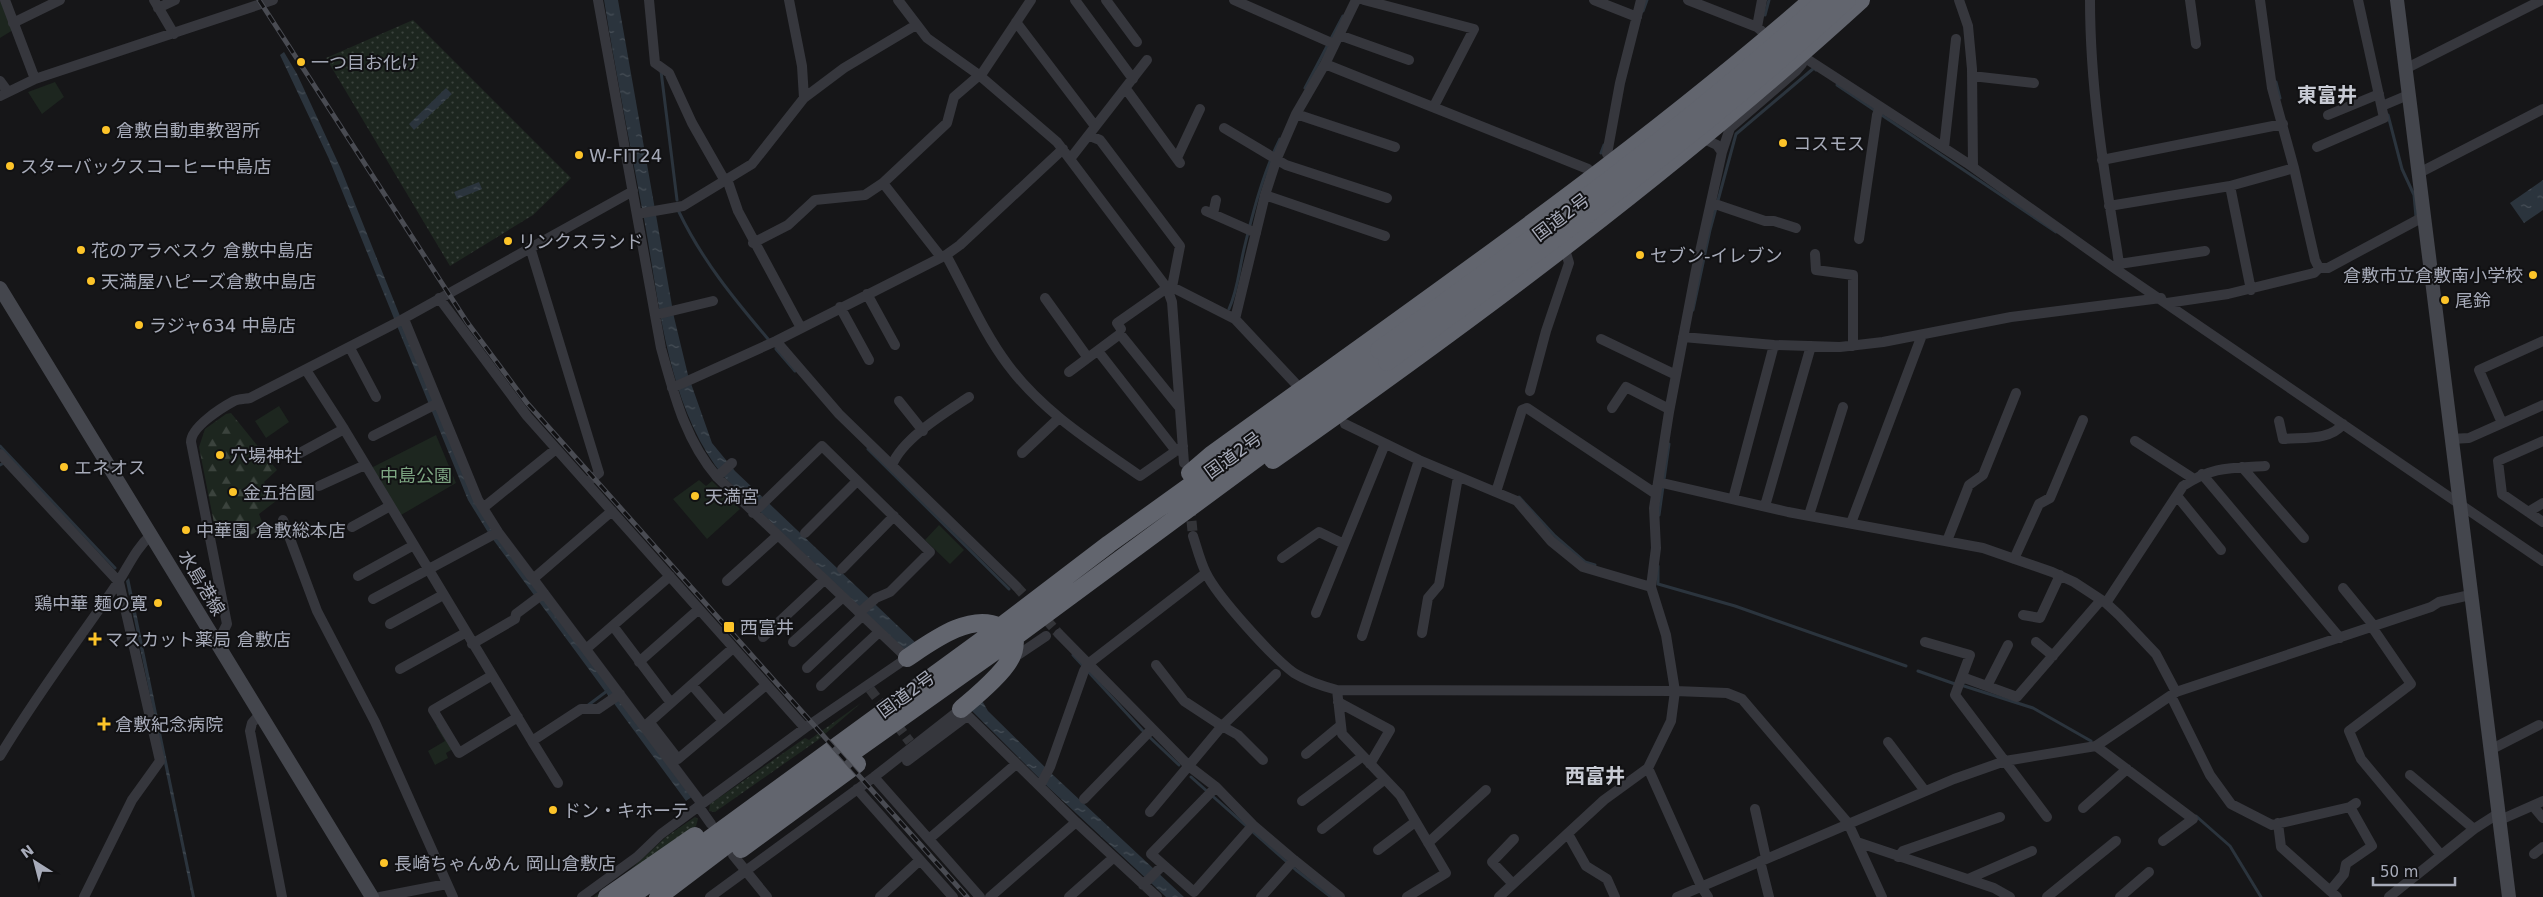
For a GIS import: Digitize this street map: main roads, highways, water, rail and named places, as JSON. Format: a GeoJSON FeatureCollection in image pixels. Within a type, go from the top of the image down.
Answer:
{"type":"FeatureCollection","features":[{"type":"Feature","properties":{"kind":"highway"},"geometry":{"type":"LineString","coordinates":[[1109,544],[1211,456],[1614,163],[1763,33],[1812,0]]}},
{"type":"Feature","properties":{"kind":"highway","name":"国道2号"},"geometry":{"type":"LineString","coordinates":[[630,897],[976,665],[1180,514],[1676,128],[1825,0]]}},
{"type":"Feature","properties":{"kind":"highway","name":"国道2号"},"geometry":{"type":"LineString","coordinates":[[658,897],[795,786],[893,703],[1000,627],[1109,544],[1611,198],[1684,141],[1847,0]]}},
{"type":"Feature","properties":{"kind":"highway"},"geometry":{"type":"LineString","coordinates":[[1180,514],[1210,505],[1564,246],[1702,138],[1861,0]]}},
{"type":"Feature","properties":{"kind":"highway"},"geometry":{"type":"LineString","coordinates":[[1580,188],[1602,217]]}},
{"type":"Feature","properties":{"kind":"highway"},"geometry":{"type":"LineString","coordinates":[[907,658],[935,641],[971,625],[986,622],[1000,627]]}},
{"type":"Feature","properties":{"kind":"highway"},"geometry":{"type":"LineString","coordinates":[[964,712],[1009,661],[1013,654],[1015,637]]}},
{"type":"Feature","properties":{"kind":"highway"},"geometry":{"type":"LineString","coordinates":[[676,897],[910,722],[976,665]]}},
{"type":"Feature","properties":{"kind":"highway"},"geometry":{"type":"LineString","coordinates":[[607,897],[852,724],[893,703]]}},
{"type":"Feature","properties":{"kind":"water"},"geometry":{"type":"Polygon","coordinates":[[[604,0],[618,0],[674,317],[688,375],[712,443],[735,471],[918,645],[904,650],[724,477],[705,450],[690,420],[678,389],[662,323],[604,0]]]}},
{"type":"Feature","properties":{"kind":"water"},"geometry":{"type":"Polygon","coordinates":[[[284,52],[297,74],[341,169],[473,498],[693,796],[686,801],[489,534],[468,500],[329,159],[280,55],[284,52]]]}},
{"type":"Feature","properties":{"kind":"water"},"geometry":{"type":"Polygon","coordinates":[[[446,88],[452,94],[414,130],[409,124],[446,88]]]}},
{"type":"Feature","properties":{"kind":"water"},"geometry":{"type":"Polygon","coordinates":[[[2543,180],[2543,210],[2524,223],[2510,203],[2543,180]]]}},
{"type":"Feature","properties":{"kind":"water"},"geometry":{"type":"Polygon","coordinates":[[[479,182],[482,189],[457,199],[454,192],[479,182]]]}},
{"type":"Feature","properties":{"kind":"water"},"geometry":{"type":"Polygon","coordinates":[[[129,578],[195,897],[192,897],[126,581],[129,578]]]}},
{"type":"Feature","properties":{"kind":"water"},"geometry":{"type":"Polygon","coordinates":[[[980,697],[988,711],[1052,774],[1184,897],[1166,897],[1049,788],[970,709],[980,697]]]}},
{"type":"Feature","properties":{"kind":"waterway"},"geometry":{"type":"LineString","coordinates":[[1643,11],[1647,0]]}},
{"type":"Feature","properties":{"kind":"waterway"},"geometry":{"type":"LineString","coordinates":[[1765,15],[1769,0]]}},
{"type":"Feature","properties":{"kind":"waterway"},"geometry":{"type":"LineString","coordinates":[[1305,88],[1343,16]]}},
{"type":"Feature","properties":{"kind":"waterway"},"geometry":{"type":"LineString","coordinates":[[1693,310],[1710,230],[1736,134],[1814,68],[1816,70]]}},
{"type":"Feature","properties":{"kind":"waterway"},"geometry":{"type":"LineString","coordinates":[[661,71],[677,200]]}},
{"type":"Feature","properties":{"kind":"waterway"},"geometry":{"type":"LineString","coordinates":[[2276,82],[2280,98]]}},
{"type":"Feature","properties":{"kind":"waterway"},"geometry":{"type":"LineString","coordinates":[[1837,85],[2056,232]]}},
{"type":"Feature","properties":{"kind":"waterway"},"geometry":{"type":"LineString","coordinates":[[2388,115],[2402,169],[2414,195],[2416,217]]}},
{"type":"Feature","properties":{"kind":"waterway"},"geometry":{"type":"LineString","coordinates":[[1229,309],[1259,193],[1268,165],[1280,139]]}},
{"type":"Feature","properties":{"kind":"waterway"},"geometry":{"type":"LineString","coordinates":[[1601,153],[1604,145]]}},
{"type":"Feature","properties":{"kind":"waterway"},"geometry":{"type":"LineString","coordinates":[[679,212],[708,263],[768,339]]}},
{"type":"Feature","properties":{"kind":"waterway"},"geometry":{"type":"LineString","coordinates":[[776,349],[795,371]]}},
{"type":"Feature","properties":{"kind":"waterway"},"geometry":{"type":"LineString","coordinates":[[1659,515],[1669,444]]}},
{"type":"Feature","properties":{"kind":"waterway"},"geometry":{"type":"LineString","coordinates":[[0,446],[115,568]]}},
{"type":"Feature","properties":{"kind":"waterway"},"geometry":{"type":"LineString","coordinates":[[868,449],[1009,589]]}},
{"type":"Feature","properties":{"kind":"waterway"},"geometry":{"type":"LineString","coordinates":[[1519,497],[1555,536],[1585,562],[1595,565]]}},
{"type":"Feature","properties":{"kind":"waterway"},"geometry":{"type":"LineString","coordinates":[[1658,566],[1658,584]]}},
{"type":"Feature","properties":{"kind":"waterway"},"geometry":{"type":"LineString","coordinates":[[1658,584],[1735,606],[1906,666]]}},
{"type":"Feature","properties":{"kind":"waterway"},"geometry":{"type":"LineString","coordinates":[[1073,655],[1142,730],[1179,765]]}},
{"type":"Feature","properties":{"kind":"waterway"},"geometry":{"type":"LineString","coordinates":[[1918,671],[1955,684]]}},
{"type":"Feature","properties":{"kind":"waterway"},"geometry":{"type":"LineString","coordinates":[[1964,686],[2033,708],[2091,741]]}},
{"type":"Feature","properties":{"kind":"waterway"},"geometry":{"type":"LineString","coordinates":[[587,706],[607,691]]}},
{"type":"Feature","properties":{"kind":"waterway"},"geometry":{"type":"LineString","coordinates":[[1191,777],[1296,870],[1331,897]]}},
{"type":"Feature","properties":{"kind":"waterway"},"geometry":{"type":"LineString","coordinates":[[2196,816],[2230,846],[2261,897]]}},
{"type":"Feature","properties":{"kind":"tunnel"},"geometry":{"type":"LineString","coordinates":[[1190,506],[1193,536]]}},
{"type":"Feature","properties":{"kind":"tunnel"},"geometry":{"type":"LineString","coordinates":[[1016,586],[1059,634]]}},
{"type":"Feature","properties":{"kind":"tunnel"},"geometry":{"type":"LineString","coordinates":[[870,689],[910,742]]}},
{"type":"Feature","properties":{"kind":"railway"},"geometry":{"type":"LineString","coordinates":[[259,0],[467,322],[527,403],[967,897]]}},
{"type":"Feature","properties":{"kind":"place","name":"一つ目お化け"},"geometry":{"type":"Point","coordinates":[301,62]}},
{"type":"Feature","properties":{"kind":"place","name":"倉敷自動車教習所"},"geometry":{"type":"Point","coordinates":[106,130]}},
{"type":"Feature","properties":{"kind":"place","name":"コスモス"},"geometry":{"type":"Point","coordinates":[1783,143]}},
{"type":"Feature","properties":{"kind":"place","name":"W-FIT24"},"geometry":{"type":"Point","coordinates":[579,155]}},
{"type":"Feature","properties":{"kind":"place","name":"スターバックスコーヒー中島店"},"geometry":{"type":"Point","coordinates":[10,166]}},
{"type":"Feature","properties":{"kind":"place","name":"リンクスランド"},"geometry":{"type":"Point","coordinates":[508,241]}},
{"type":"Feature","properties":{"kind":"place","name":"花のアラベスク 倉敷中島店"},"geometry":{"type":"Point","coordinates":[81,250]}},
{"type":"Feature","properties":{"kind":"place","name":"セブン-イレブン"},"geometry":{"type":"Point","coordinates":[1640,255]}},
{"type":"Feature","properties":{"kind":"place","name":"倉敷市立倉敷南小学校"},"geometry":{"type":"Point","coordinates":[2533,275]}},
{"type":"Feature","properties":{"kind":"place","name":"天満屋ハピーズ倉敷中島店"},"geometry":{"type":"Point","coordinates":[91,281]}},
{"type":"Feature","properties":{"kind":"place","name":"尾鈴"},"geometry":{"type":"Point","coordinates":[2445,300]}},
{"type":"Feature","properties":{"kind":"place","name":"ラジャ634 中島店"},"geometry":{"type":"Point","coordinates":[139,325]}},
{"type":"Feature","properties":{"kind":"place","name":"穴場神社"},"geometry":{"type":"Point","coordinates":[220,455]}},
{"type":"Feature","properties":{"kind":"place","name":"エネオス"},"geometry":{"type":"Point","coordinates":[64,467]}},
{"type":"Feature","properties":{"kind":"place","name":"金五拾圓"},"geometry":{"type":"Point","coordinates":[233,492]}},
{"type":"Feature","properties":{"kind":"place","name":"天満宮"},"geometry":{"type":"Point","coordinates":[695,496]}},
{"type":"Feature","properties":{"kind":"place","name":"中華園 倉敷総本店"},"geometry":{"type":"Point","coordinates":[186,530]}},
{"type":"Feature","properties":{"kind":"place","name":"鶏中華 麺の寛"},"geometry":{"type":"Point","coordinates":[158,603]}},
{"type":"Feature","properties":{"kind":"place","name":"西富井"},"geometry":{"type":"Point","coordinates":[729,627]}},
{"type":"Feature","properties":{"kind":"place","name":"マスカット薬局 倉敷店"},"geometry":{"type":"Point","coordinates":[95,639]}},
{"type":"Feature","properties":{"kind":"place","name":"倉敷紀念病院"},"geometry":{"type":"Point","coordinates":[104,724]}},
{"type":"Feature","properties":{"kind":"place","name":"ドン・キホーテ"},"geometry":{"type":"Point","coordinates":[553,810]}},
{"type":"Feature","properties":{"kind":"place","name":"長崎ちゃんめん 岡山倉敷店"},"geometry":{"type":"Point","coordinates":[384,863]}},
{"type":"Feature","properties":{"kind":"district","name":"東富井"},"geometry":{"type":"Point","coordinates":[2327,95]}},
{"type":"Feature","properties":{"kind":"district","name":"西富井"},"geometry":{"type":"Point","coordinates":[1595,776]}},
{"type":"Feature","properties":{"kind":"park label","name":"中島公園"},"geometry":{"type":"Point","coordinates":[416,475]}}]}
